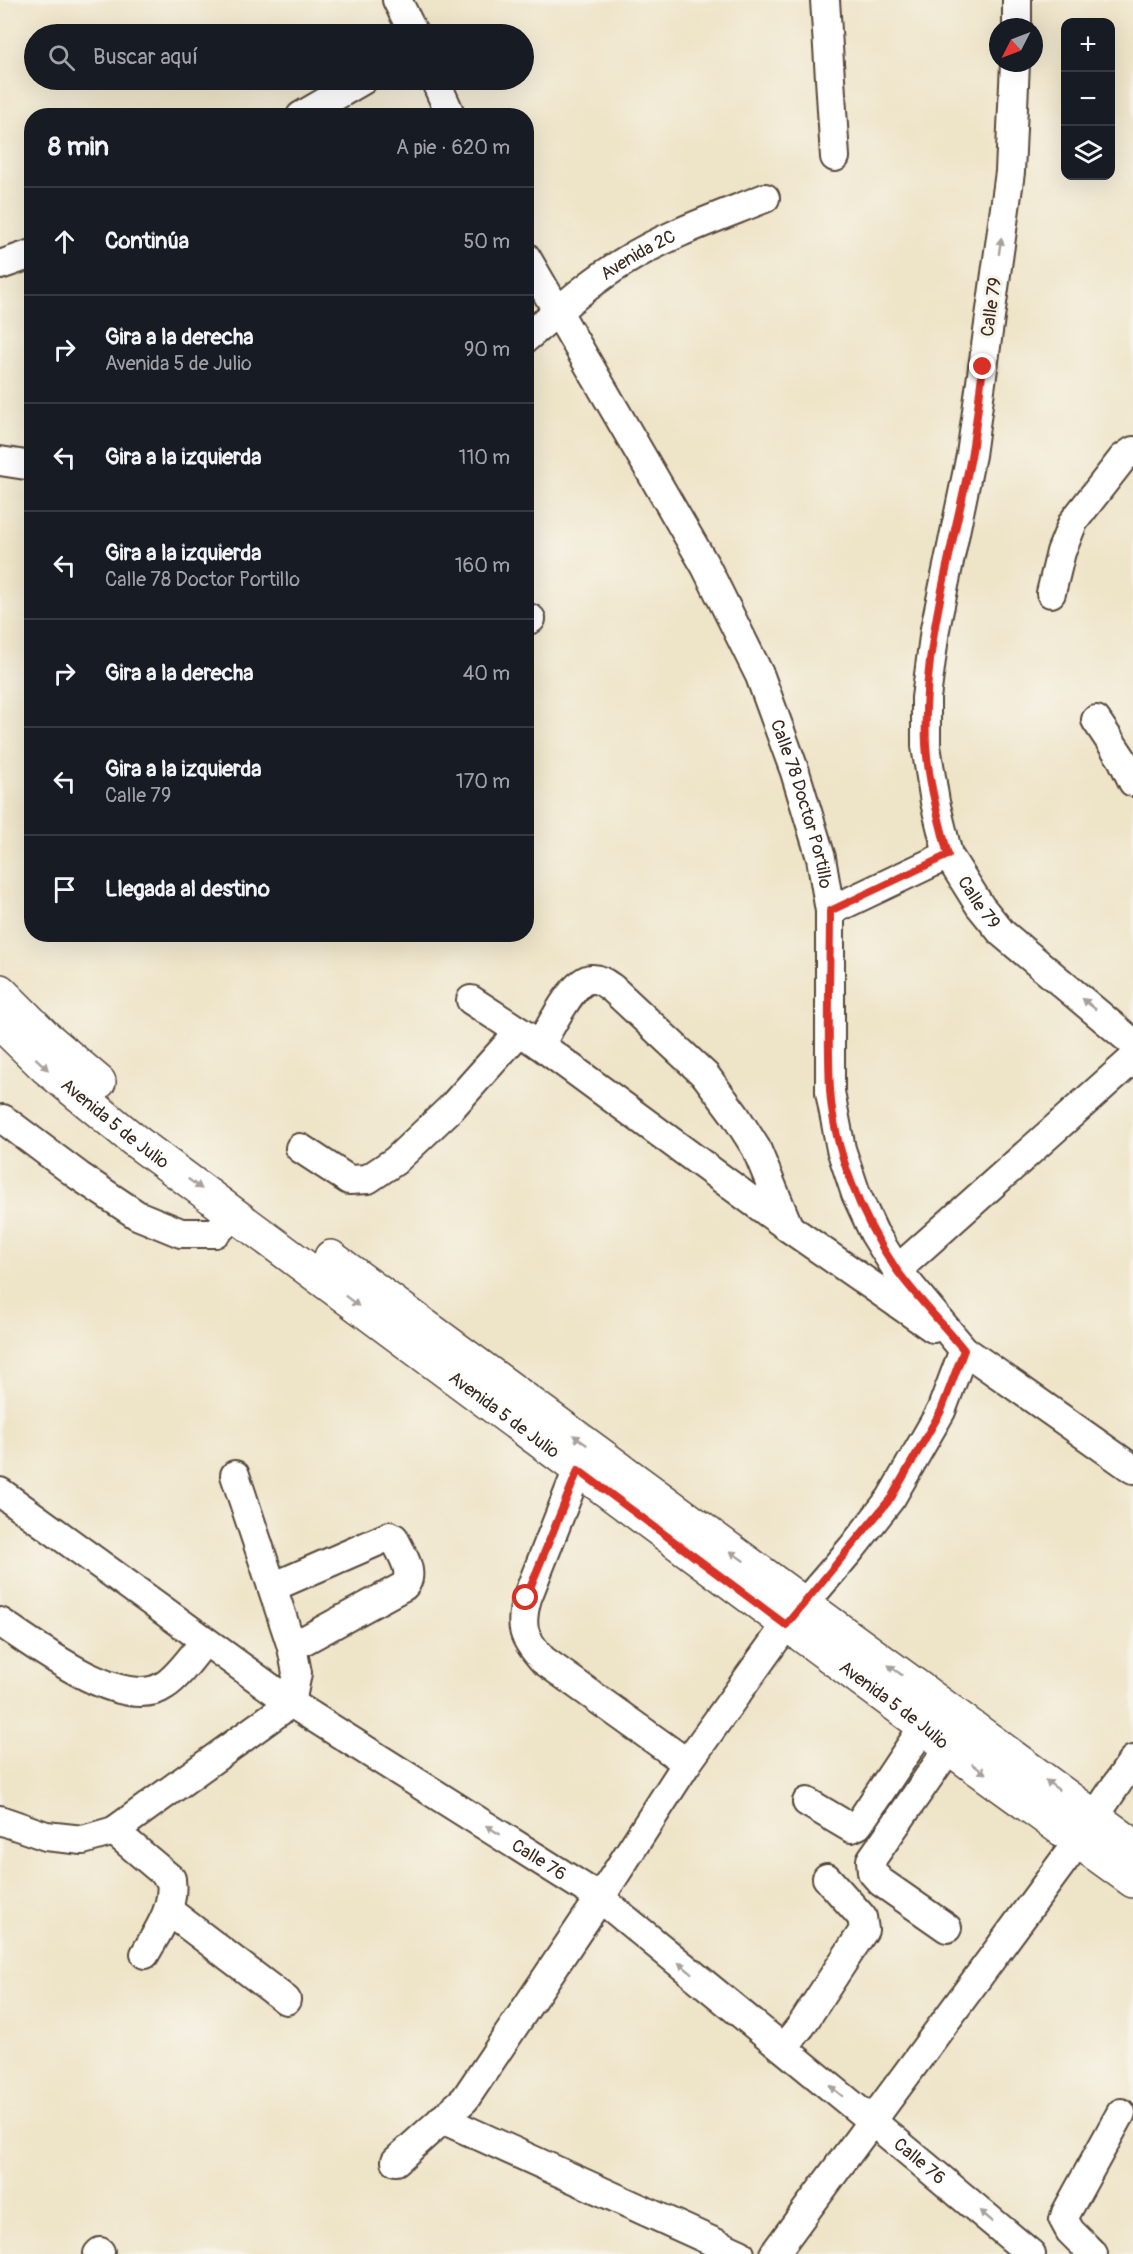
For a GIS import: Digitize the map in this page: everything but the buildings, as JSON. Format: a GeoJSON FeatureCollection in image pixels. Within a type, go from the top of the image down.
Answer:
{"type":"FeatureCollection","features":[{"type":"Feature","properties":{"kind":"main road","name":"Avenida 5 de Julio"},"geometry":{"type":"LineString","coordinates":[[0,992],[46,1037],[133,1110],[795,1615],[1086,1828],[1133,1881]]}},
{"type":"Feature","properties":{"kind":"main road","name":"Avenida 5 de Julio"},"geometry":{"type":"LineString","coordinates":[[0,1023],[45,1067],[134,1140],[578,1470],[795,1615],[949,1748],[1086,1828],[1133,1845]]}},
{"type":"Feature","properties":{"kind":"street"},"geometry":{"type":"LineString","coordinates":[[397,0],[409,24]]}},
{"type":"Feature","properties":{"kind":"street"},"geometry":{"type":"LineString","coordinates":[[825,0],[835,157]]}},
{"type":"Feature","properties":{"kind":"street"},"geometry":{"type":"LineString","coordinates":[[1017,0],[1017,18]]}},
{"type":"Feature","properties":{"kind":"street","name":"Calle 79"},"geometry":{"type":"LineString","coordinates":[[1016,72],[1010,172],[971,454],[935,629],[927,698],[926,746],[935,802],[948,855],[980,906],[1002,933],[1133,1043]]}},
{"type":"Feature","properties":{"kind":"street"},"geometry":{"type":"LineString","coordinates":[[315,108],[346,90]]}},
{"type":"Feature","properties":{"kind":"street"},"geometry":{"type":"LineString","coordinates":[[439,90],[447,108]]}},
{"type":"Feature","properties":{"kind":"street","name":"Avenida 2C"},"geometry":{"type":"LineString","coordinates":[[534,331],[624,261],[650,247],[765,198]]}},
{"type":"Feature","properties":{"kind":"street"},"geometry":{"type":"LineString","coordinates":[[0,265],[24,257]]}},
{"type":"Feature","properties":{"kind":"street","name":"Calle 78 Doctor Portillo"},"geometry":{"type":"LineString","coordinates":[[534,271],[706,567],[760,676],[795,772],[821,858],[830,911],[830,1092],[841,1149],[856,1194],[874,1233],[897,1270],[964,1350],[1133,1469]]}},
{"type":"Feature","properties":{"kind":"street"},"geometry":{"type":"LineString","coordinates":[[1051,593],[1061,552],[1073,522],[1123,458],[1133,451]]}},
{"type":"Feature","properties":{"kind":"street"},"geometry":{"type":"LineString","coordinates":[[0,461],[24,465]]}},
{"type":"Feature","properties":{"kind":"street"},"geometry":{"type":"LineString","coordinates":[[1096,720],[1122,759],[1133,782]]}},
{"type":"Feature","properties":{"kind":"street"},"geometry":{"type":"LineString","coordinates":[[830,911],[948,855]]}},
{"type":"Feature","properties":{"kind":"street"},"geometry":{"type":"LineString","coordinates":[[300,1148],[349,1180],[368,1179],[395,1161],[530,1039],[582,982],[591,979],[602,981],[612,988],[706,1076],[730,1107],[756,1148],[789,1228]]}},
{"type":"Feature","properties":{"kind":"street"},"geometry":{"type":"LineString","coordinates":[[396,2161],[465,2099],[600,1898],[687,1763],[795,1615],[891,1498],[941,1411],[964,1350],[789,1228],[530,1039],[471,1000]]}},
{"type":"Feature","properties":{"kind":"street"},"geometry":{"type":"LineString","coordinates":[[897,1270],[1133,1059]]}},
{"type":"Feature","properties":{"kind":"street"},"geometry":{"type":"LineString","coordinates":[[0,1120],[3,1119],[79,1176],[137,1215],[181,1233],[215,1233],[236,1214]]}},
{"type":"Feature","properties":{"kind":"street"},"geometry":{"type":"LineString","coordinates":[[578,1470],[526,1598],[521,1618],[528,1644],[543,1660],[687,1763]]}},
{"type":"Feature","properties":{"kind":"street"},"geometry":{"type":"LineString","coordinates":[[0,1820],[46,1836],[82,1840],[114,1831],[291,1703],[297,1673],[292,1647],[235,1475]]}},
{"type":"Feature","properties":{"kind":"street","name":"Calle 76"},"geometry":{"type":"LineString","coordinates":[[0,1492],[291,1703],[600,1898],[1030,2254]]}},
{"type":"Feature","properties":{"kind":"street"},"geometry":{"type":"LineString","coordinates":[[273,1587],[390,1536],[394,1538],[409,1572],[409,1581],[404,1586],[292,1647]]}},
{"type":"Feature","properties":{"kind":"street"},"geometry":{"type":"LineString","coordinates":[[0,1622],[83,1676],[127,1692],[152,1691],[166,1685],[205,1641]]}},
{"type":"Feature","properties":{"kind":"street"},"geometry":{"type":"LineString","coordinates":[[807,1802],[851,1828],[858,1825],[924,1726]]}},
{"type":"Feature","properties":{"kind":"street"},"geometry":{"type":"LineString","coordinates":[[947,1928],[881,1882],[872,1872],[871,1860],[949,1748]]}},
{"type":"Feature","properties":{"kind":"street"},"geometry":{"type":"LineString","coordinates":[[774,2254],[873,2122],[1133,1760]]}},
{"type":"Feature","properties":{"kind":"street"},"geometry":{"type":"LineString","coordinates":[[114,1831],[171,1879],[169,1911],[145,1953]]}},
{"type":"Feature","properties":{"kind":"street"},"geometry":{"type":"LineString","coordinates":[[783,2048],[801,2026],[864,1930],[862,1917],[827,1878]]}},
{"type":"Feature","properties":{"kind":"street"},"geometry":{"type":"LineString","coordinates":[[169,1911],[286,2000]]}},
{"type":"Feature","properties":{"kind":"street"},"geometry":{"type":"LineString","coordinates":[[1093,2254],[1070,2231],[1064,2220],[1121,2113]]}},
{"type":"Feature","properties":{"kind":"street"},"geometry":{"type":"LineString","coordinates":[[442,2119],[741,2254]]}},
{"type":"Feature","properties":{"kind":"route"},"geometry":{"type":"LineString","coordinates":[[526,1598],[578,1470],[786,1625],[852,1548],[891,1498],[941,1411],[964,1350],[897,1270],[874,1233],[856,1194],[841,1149],[830,1092],[830,911],[948,855],[935,802],[926,746],[927,698],[935,629],[971,454],[983,367]]}}]}
